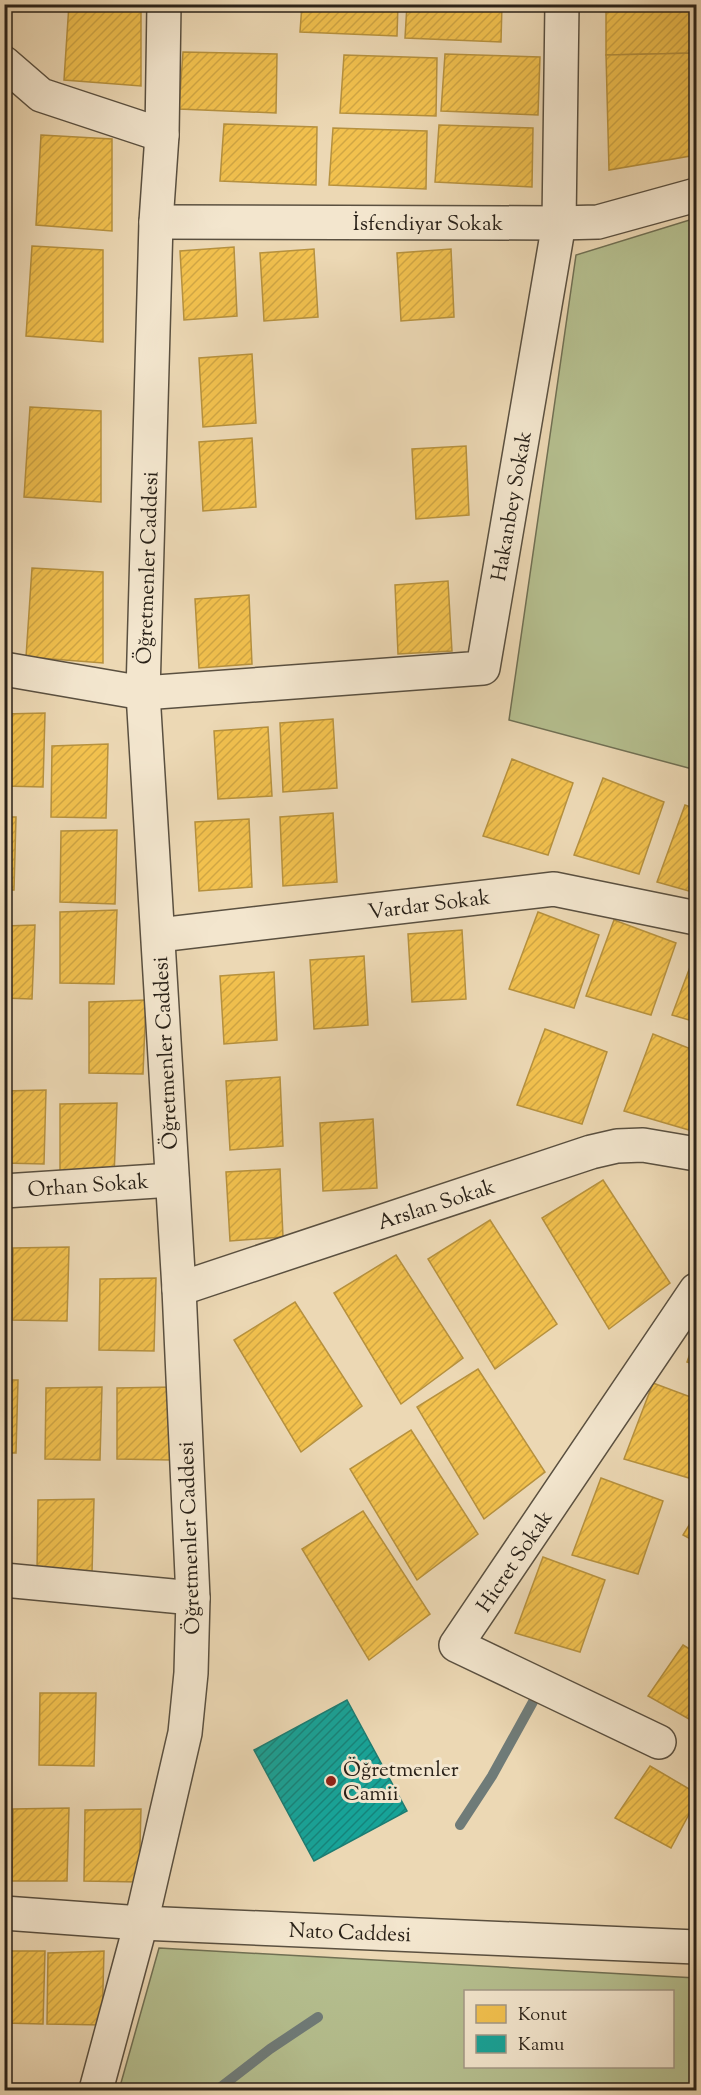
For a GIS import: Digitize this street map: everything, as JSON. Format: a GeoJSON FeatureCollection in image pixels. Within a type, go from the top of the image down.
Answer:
{"type":"FeatureCollection","features":[{"type":"Feature","properties":{"kind":"street","name":"Öğretmenler Caddesi"},"geometry":{"type":"LineString","coordinates":[[96,2091],[141,1923],[185,1733],[191,1673],[193,1598],[179,1289],[143,693],[156,222],[162,135],[164,4]]}},
{"type":"Feature","properties":{"kind":"street","name":"Hakanbey Sokak"},"geometry":{"type":"LineString","coordinates":[[143,693],[483,668],[559,223],[562,4]]}},
{"type":"Feature","properties":{"kind":"street"},"geometry":{"type":"LineString","coordinates":[[4,63],[41,95],[162,135]]}},
{"type":"Feature","properties":{"kind":"street","name":"İsfendiyar Sokak"},"geometry":{"type":"LineString","coordinates":[[156,222],[598,222],[696,195]]}},
{"type":"Feature","properties":{"kind":"street"},"geometry":{"type":"LineString","coordinates":[[4,669],[143,693]]}},
{"type":"Feature","properties":{"kind":"street","name":"Vardar Sokak"},"geometry":{"type":"LineString","coordinates":[[159,935],[554,889],[696,918]]}},
{"type":"Feature","properties":{"kind":"street","name":"Arslan Sokak"},"geometry":{"type":"LineString","coordinates":[[179,1289],[591,1152],[617,1146],[643,1145],[696,1154]]}},
{"type":"Feature","properties":{"kind":"street","name":"Orhan Sokak"},"geometry":{"type":"LineString","coordinates":[[4,1191],[172,1180]]}},
{"type":"Feature","properties":{"kind":"street","name":"Hicret Sokak"},"geometry":{"type":"LineString","coordinates":[[659,1742],[456,1645],[696,1290]]}},
{"type":"Feature","properties":{"kind":"street"},"geometry":{"type":"LineString","coordinates":[[4,1580],[193,1598]]}},
{"type":"Feature","properties":{"kind":"street","name":"Nato Caddesi"},"geometry":{"type":"LineString","coordinates":[[4,1913],[141,1923],[696,1947]]}},
{"type":"Feature","properties":{"kind":"green space"},"geometry":{"type":"Polygon","coordinates":[[[696,218],[696,770],[509,720],[576,255],[696,218]]]}},
{"type":"Feature","properties":{"kind":"green space"},"geometry":{"type":"Polygon","coordinates":[[[159,1948],[696,1978],[696,2090],[119,2090],[159,1948]]]}},
{"type":"Feature","properties":{"kind":"building: Konut"},"geometry":{"type":"Polygon","coordinates":[[[69,4],[141,4],[141,86],[64,80],[69,4]]]}},
{"type":"Feature","properties":{"kind":"building: Konut"},"geometry":{"type":"Polygon","coordinates":[[[302,4],[398,4],[397,36],[300,32],[302,4]]]}},
{"type":"Feature","properties":{"kind":"building: Konut"},"geometry":{"type":"Polygon","coordinates":[[[407,4],[502,4],[501,42],[405,38],[407,4]]]}},
{"type":"Feature","properties":{"kind":"building: Konut"},"geometry":{"type":"Polygon","coordinates":[[[606,4],[696,4],[696,53],[606,55],[606,4]]]}},
{"type":"Feature","properties":{"kind":"building: Konut"},"geometry":{"type":"Polygon","coordinates":[[[183,52],[277,54],[276,113],[179,109],[183,52]]]}},
{"type":"Feature","properties":{"kind":"building: Konut"},"geometry":{"type":"Polygon","coordinates":[[[696,53],[696,155],[609,170],[606,55],[696,53]]]}},
{"type":"Feature","properties":{"kind":"building: Konut"},"geometry":{"type":"Polygon","coordinates":[[[445,54],[540,57],[538,115],[441,111],[445,54]]]}},
{"type":"Feature","properties":{"kind":"building: Konut"},"geometry":{"type":"Polygon","coordinates":[[[344,55],[437,58],[436,116],[340,113],[344,55]]]}},
{"type":"Feature","properties":{"kind":"building: Konut"},"geometry":{"type":"Polygon","coordinates":[[[4,85],[11,86],[11,177],[4,177],[4,85]]]}},
{"type":"Feature","properties":{"kind":"building: Konut"},"geometry":{"type":"Polygon","coordinates":[[[224,124],[317,127],[316,185],[220,181],[224,124]]]}},
{"type":"Feature","properties":{"kind":"building: Konut"},"geometry":{"type":"Polygon","coordinates":[[[439,125],[533,128],[532,187],[435,182],[439,125]]]}},
{"type":"Feature","properties":{"kind":"building: Konut"},"geometry":{"type":"Polygon","coordinates":[[[333,128],[427,131],[426,189],[329,185],[333,128]]]}},
{"type":"Feature","properties":{"kind":"building: Konut"},"geometry":{"type":"Polygon","coordinates":[[[41,135],[112,139],[112,231],[36,225],[41,135]]]}},
{"type":"Feature","properties":{"kind":"building: Konut"},"geometry":{"type":"Polygon","coordinates":[[[32,246],[103,250],[103,342],[26,336],[32,246]]]}},
{"type":"Feature","properties":{"kind":"building: Konut"},"geometry":{"type":"Polygon","coordinates":[[[234,247],[237,316],[184,320],[180,251],[234,247]]]}},
{"type":"Feature","properties":{"kind":"building: Konut"},"geometry":{"type":"Polygon","coordinates":[[[314,249],[318,317],[264,321],[260,253],[314,249]]]}},
{"type":"Feature","properties":{"kind":"building: Konut"},"geometry":{"type":"Polygon","coordinates":[[[451,249],[454,317],[401,321],[397,253],[451,249]]]}},
{"type":"Feature","properties":{"kind":"building: Konut"},"geometry":{"type":"Polygon","coordinates":[[[252,354],[256,423],[203,427],[199,358],[252,354]]]}},
{"type":"Feature","properties":{"kind":"building: Konut"},"geometry":{"type":"Polygon","coordinates":[[[30,407],[101,411],[101,502],[24,497],[30,407]]]}},
{"type":"Feature","properties":{"kind":"building: Konut"},"geometry":{"type":"Polygon","coordinates":[[[252,438],[256,507],[203,511],[199,442],[252,438]]]}},
{"type":"Feature","properties":{"kind":"building: Konut"},"geometry":{"type":"Polygon","coordinates":[[[466,446],[469,515],[416,519],[412,449],[466,446]]]}},
{"type":"Feature","properties":{"kind":"building: Konut"},"geometry":{"type":"Polygon","coordinates":[[[32,568],[103,572],[103,663],[26,657],[32,568]]]}},
{"type":"Feature","properties":{"kind":"building: Konut"},"geometry":{"type":"Polygon","coordinates":[[[448,581],[452,651],[398,654],[395,585],[448,581]]]}},
{"type":"Feature","properties":{"kind":"building: Konut"},"geometry":{"type":"Polygon","coordinates":[[[249,595],[252,664],[199,668],[195,599],[249,595]]]}},
{"type":"Feature","properties":{"kind":"building: Konut"},"geometry":{"type":"Polygon","coordinates":[[[45,713],[43,787],[4,786],[4,714],[45,713]]]}},
{"type":"Feature","properties":{"kind":"building: Konut"},"geometry":{"type":"Polygon","coordinates":[[[333,719],[337,788],[283,792],[280,723],[333,719]]]}},
{"type":"Feature","properties":{"kind":"building: Konut"},"geometry":{"type":"Polygon","coordinates":[[[268,727],[272,796],[218,799],[214,731],[268,727]]]}},
{"type":"Feature","properties":{"kind":"building: Konut"},"geometry":{"type":"Polygon","coordinates":[[[108,744],[106,818],[51,817],[52,746],[108,744]]]}},
{"type":"Feature","properties":{"kind":"building: Konut"},"geometry":{"type":"Polygon","coordinates":[[[512,759],[573,783],[548,855],[483,836],[512,759]]]}},
{"type":"Feature","properties":{"kind":"building: Konut"},"geometry":{"type":"Polygon","coordinates":[[[603,778],[664,802],[639,874],[574,855],[603,778]]]}},
{"type":"Feature","properties":{"kind":"building: Konut"},"geometry":{"type":"Polygon","coordinates":[[[685,805],[696,809],[696,893],[657,882],[685,805]]]}},
{"type":"Feature","properties":{"kind":"building: Konut"},"geometry":{"type":"Polygon","coordinates":[[[333,813],[337,882],[283,886],[280,817],[333,813]]]}},
{"type":"Feature","properties":{"kind":"building: Konut"},"geometry":{"type":"Polygon","coordinates":[[[4,817],[16,817],[14,890],[4,890],[4,817]]]}},
{"type":"Feature","properties":{"kind":"building: Konut"},"geometry":{"type":"Polygon","coordinates":[[[249,819],[252,887],[199,891],[195,822],[249,819]]]}},
{"type":"Feature","properties":{"kind":"building: Konut"},"geometry":{"type":"Polygon","coordinates":[[[117,830],[115,904],[60,902],[61,831],[117,830]]]}},
{"type":"Feature","properties":{"kind":"building: Konut"},"geometry":{"type":"Polygon","coordinates":[[[117,910],[114,984],[60,983],[60,912],[117,910]]]}},
{"type":"Feature","properties":{"kind":"building: Konut"},"geometry":{"type":"Polygon","coordinates":[[[538,912],[599,935],[574,1008],[509,989],[538,912]]]}},
{"type":"Feature","properties":{"kind":"building: Konut"},"geometry":{"type":"Polygon","coordinates":[[[614,920],[676,943],[651,1015],[586,996],[614,920]]]}},
{"type":"Feature","properties":{"kind":"building: Konut"},"geometry":{"type":"Polygon","coordinates":[[[35,925],[32,999],[4,998],[4,926],[35,925]]]}},
{"type":"Feature","properties":{"kind":"building: Konut"},"geometry":{"type":"Polygon","coordinates":[[[462,930],[466,999],[412,1002],[408,934],[462,930]]]}},
{"type":"Feature","properties":{"kind":"building: Konut"},"geometry":{"type":"Polygon","coordinates":[[[696,951],[696,1022],[672,1015],[696,951]]]}},
{"type":"Feature","properties":{"kind":"building: Konut"},"geometry":{"type":"Polygon","coordinates":[[[364,956],[368,1025],[314,1029],[310,960],[364,956]]]}},
{"type":"Feature","properties":{"kind":"building: Konut"},"geometry":{"type":"Polygon","coordinates":[[[274,972],[277,1040],[224,1044],[220,976],[274,972]]]}},
{"type":"Feature","properties":{"kind":"building: Konut"},"geometry":{"type":"Polygon","coordinates":[[[146,1000],[143,1074],[89,1073],[89,1002],[146,1000]]]}},
{"type":"Feature","properties":{"kind":"building: Konut"},"geometry":{"type":"Polygon","coordinates":[[[545,1029],[607,1052],[582,1124],[517,1105],[545,1029]]]}},
{"type":"Feature","properties":{"kind":"building: Konut"},"geometry":{"type":"Polygon","coordinates":[[[653,1034],[696,1051],[696,1109],[689,1130],[624,1111],[653,1034]]]}},
{"type":"Feature","properties":{"kind":"building: Konut"},"geometry":{"type":"Polygon","coordinates":[[[280,1077],[283,1146],[230,1150],[226,1081],[280,1077]]]}},
{"type":"Feature","properties":{"kind":"building: Konut"},"geometry":{"type":"Polygon","coordinates":[[[46,1090],[44,1164],[4,1163],[4,1091],[46,1090]]]}},
{"type":"Feature","properties":{"kind":"building: Konut"},"geometry":{"type":"Polygon","coordinates":[[[117,1103],[114,1176],[60,1175],[60,1104],[117,1103]]]}},
{"type":"Feature","properties":{"kind":"building: Konut"},"geometry":{"type":"Polygon","coordinates":[[[373,1119],[377,1188],[323,1191],[320,1123],[373,1119]]]}},
{"type":"Feature","properties":{"kind":"building: Konut"},"geometry":{"type":"Polygon","coordinates":[[[280,1169],[283,1237],[230,1241],[226,1172],[280,1169]]]}},
{"type":"Feature","properties":{"kind":"building: Konut"},"geometry":{"type":"Polygon","coordinates":[[[603,1180],[670,1283],[609,1329],[542,1218],[603,1180]]]}},
{"type":"Feature","properties":{"kind":"building: Konut"},"geometry":{"type":"Polygon","coordinates":[[[490,1220],[557,1324],[495,1369],[428,1259],[490,1220]]]}},
{"type":"Feature","properties":{"kind":"building: Konut"},"geometry":{"type":"Polygon","coordinates":[[[69,1247],[67,1321],[12,1320],[13,1248],[69,1247]]]}},
{"type":"Feature","properties":{"kind":"building: Konut"},"geometry":{"type":"Polygon","coordinates":[[[396,1255],[463,1358],[401,1404],[334,1293],[396,1255]]]}},
{"type":"Feature","properties":{"kind":"building: Konut"},"geometry":{"type":"Polygon","coordinates":[[[156,1278],[154,1351],[99,1350],[100,1279],[156,1278]]]}},
{"type":"Feature","properties":{"kind":"building: Konut"},"geometry":{"type":"Polygon","coordinates":[[[295,1302],[362,1406],[301,1452],[234,1340],[295,1302]]]}},
{"type":"Feature","properties":{"kind":"building: Konut"},"geometry":{"type":"Polygon","coordinates":[[[696,1337],[696,1365],[687,1362],[696,1337]]]}},
{"type":"Feature","properties":{"kind":"building: Konut"},"geometry":{"type":"Polygon","coordinates":[[[478,1369],[545,1472],[484,1519],[417,1407],[478,1369]]]}},
{"type":"Feature","properties":{"kind":"building: Konut"},"geometry":{"type":"Polygon","coordinates":[[[4,1380],[18,1380],[16,1453],[4,1453],[4,1380]]]}},
{"type":"Feature","properties":{"kind":"building: Konut"},"geometry":{"type":"Polygon","coordinates":[[[653,1383],[696,1399],[696,1458],[689,1478],[624,1459],[653,1383]]]}},
{"type":"Feature","properties":{"kind":"building: Konut"},"geometry":{"type":"Polygon","coordinates":[[[102,1387],[100,1460],[45,1459],[46,1388],[102,1387]]]}},
{"type":"Feature","properties":{"kind":"building: Konut"},"geometry":{"type":"Polygon","coordinates":[[[174,1387],[171,1460],[117,1459],[117,1388],[174,1387]]]}},
{"type":"Feature","properties":{"kind":"building: Konut"},"geometry":{"type":"Polygon","coordinates":[[[411,1430],[478,1534],[417,1580],[350,1469],[411,1430]]]}},
{"type":"Feature","properties":{"kind":"building: Konut"},"geometry":{"type":"Polygon","coordinates":[[[601,1478],[663,1501],[638,1574],[572,1555],[601,1478]]]}},
{"type":"Feature","properties":{"kind":"building: Konut"},"geometry":{"type":"Polygon","coordinates":[[[94,1499],[92,1573],[37,1572],[38,1500],[94,1499]]]}},
{"type":"Feature","properties":{"kind":"building: Konut"},"geometry":{"type":"Polygon","coordinates":[[[363,1511],[430,1614],[369,1660],[302,1549],[363,1511]]]}},
{"type":"Feature","properties":{"kind":"building: Konut"},"geometry":{"type":"Polygon","coordinates":[[[696,1514],[696,1542],[683,1535],[696,1514]]]}},
{"type":"Feature","properties":{"kind":"building: Konut"},"geometry":{"type":"Polygon","coordinates":[[[543,1557],[605,1580],[580,1652],[515,1633],[543,1557]]]}},
{"type":"Feature","properties":{"kind":"building: Konut"},"geometry":{"type":"Polygon","coordinates":[[[683,1645],[696,1653],[696,1723],[648,1696],[683,1645]]]}},
{"type":"Feature","properties":{"kind":"building: Konut"},"geometry":{"type":"Polygon","coordinates":[[[40,1693],[96,1693],[94,1766],[39,1765],[40,1693]]]}},
{"type":"Feature","properties":{"kind":"building: Konut"},"geometry":{"type":"Polygon","coordinates":[[[650,1766],[696,1793],[696,1801],[671,1848],[615,1818],[650,1766]]]}},
{"type":"Feature","properties":{"kind":"building: Konut"},"geometry":{"type":"Polygon","coordinates":[[[69,1808],[67,1881],[12,1881],[13,1809],[69,1808]]]}},
{"type":"Feature","properties":{"kind":"building: Konut"},"geometry":{"type":"Polygon","coordinates":[[[141,1809],[139,1882],[84,1881],[85,1810],[141,1809]]]}},
{"type":"Feature","properties":{"kind":"building: Konut"},"geometry":{"type":"Polygon","coordinates":[[[4,1951],[45,1951],[43,2024],[4,2023],[4,1951]]]}},
{"type":"Feature","properties":{"kind":"building: Konut"},"geometry":{"type":"Polygon","coordinates":[[[104,1951],[102,2025],[47,2024],[48,1953],[104,1951]]]}},
{"type":"Feature","properties":{"kind":"building: Kamu","name":"Öğretmenler Camii"},"geometry":{"type":"Polygon","coordinates":[[[347,1700],[407,1811],[314,1861],[254,1750],[347,1700]]]}},
{"type":"Feature","properties":{"kind":"waterway"},"geometry":{"type":"LineString","coordinates":[[460,1825],[492,1776],[534,1700]]}},
{"type":"Feature","properties":{"kind":"waterway"},"geometry":{"type":"LineString","coordinates":[[217,2090],[270,2049],[318,2017]]}},
{"type":"Feature","properties":{"kind":"place","name":"Öğretmenler Camii"},"geometry":{"type":"Point","coordinates":[331,1781]}}]}
